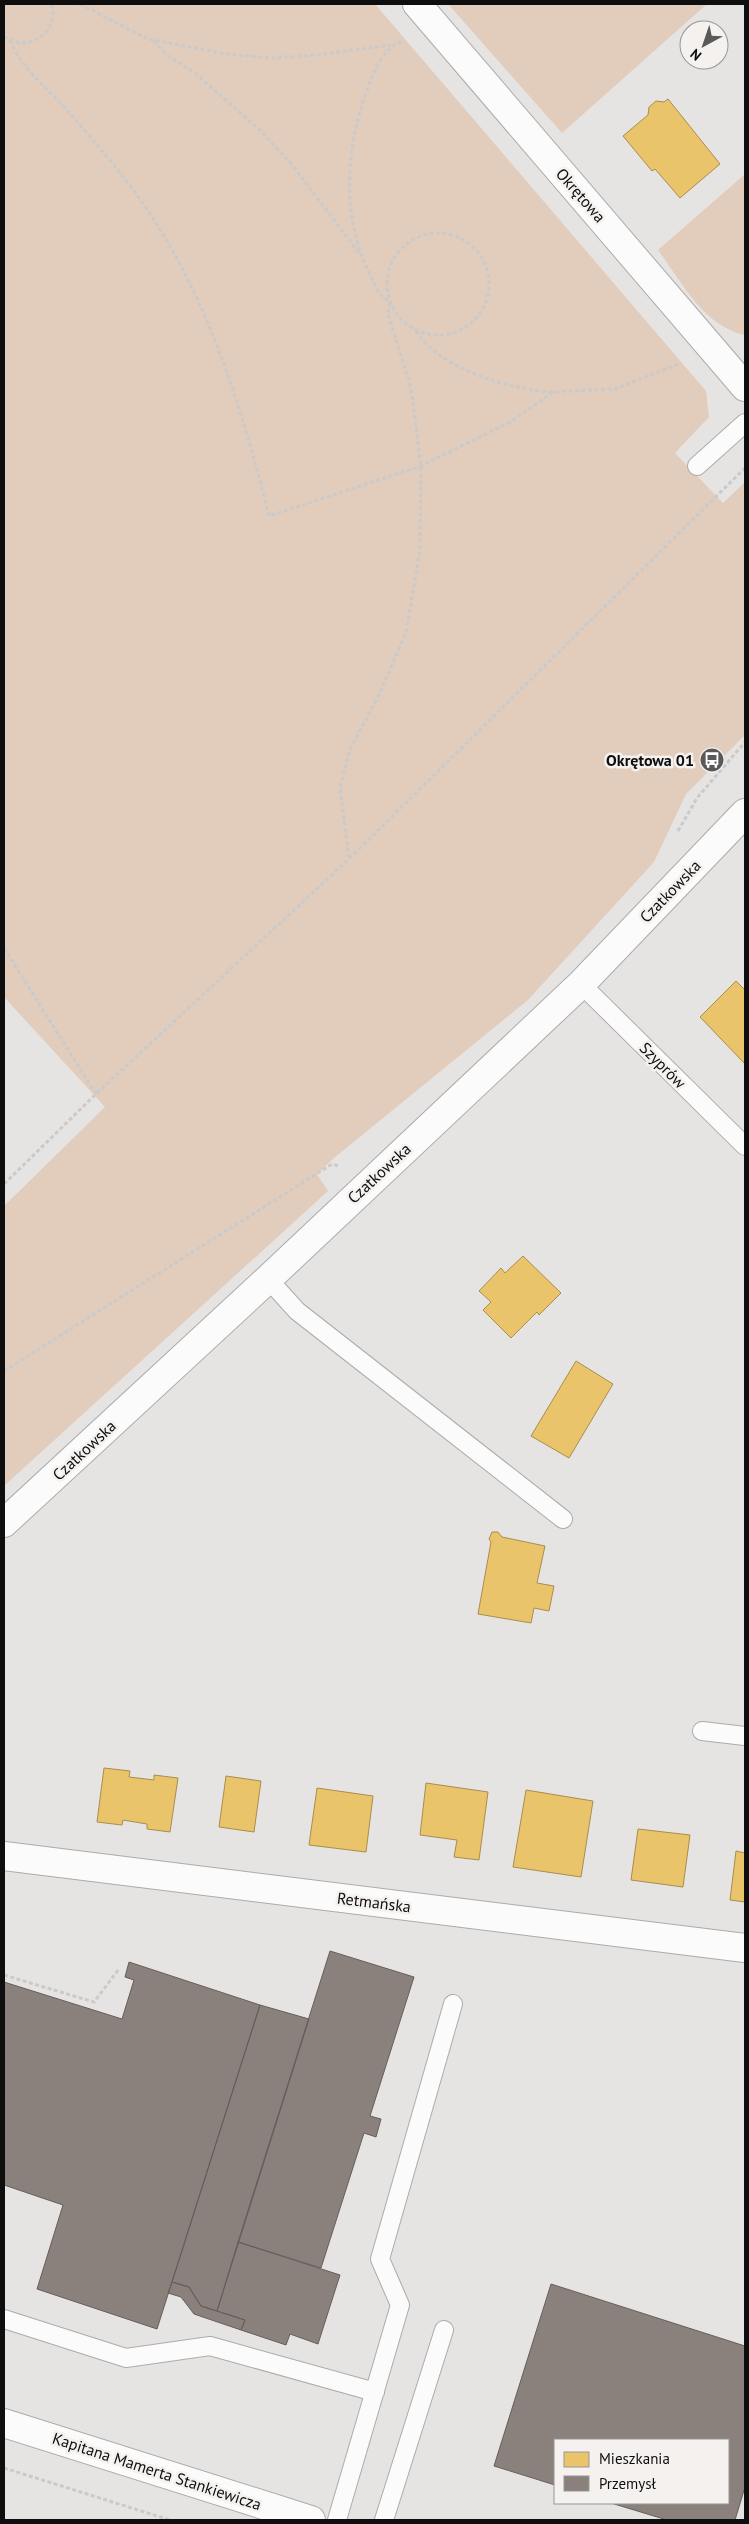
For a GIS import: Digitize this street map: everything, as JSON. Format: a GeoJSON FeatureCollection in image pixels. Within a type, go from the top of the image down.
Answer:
{"type":"FeatureCollection","features":[{"type":"Feature","properties":{"kind":"street","name":"Okrętowa"},"geometry":{"type":"LineString","coordinates":[[424,12],[745,387]]}},
{"type":"Feature","properties":{"kind":"street","name":"Czatkowska"},"geometry":{"type":"LineString","coordinates":[[4,1523],[268,1279],[376,1175],[581,984],[745,813]]}},
{"type":"Feature","properties":{"kind":"street","name":"Retmańska"},"geometry":{"type":"LineString","coordinates":[[4,1856],[745,1948]]}},
{"type":"Feature","properties":{"kind":"street","name":"Kapitana Mamerta Stankiewicza"},"geometry":{"type":"LineString","coordinates":[[4,2423],[311,2520]]}},
{"type":"Feature","properties":{"kind":"lane"},"geometry":{"type":"LineString","coordinates":[[697,466],[745,423]]}},
{"type":"Feature","properties":{"kind":"lane","name":"Szyprów"},"geometry":{"type":"LineString","coordinates":[[581,984],[745,1146]]}},
{"type":"Feature","properties":{"kind":"lane"},"geometry":{"type":"LineString","coordinates":[[268,1279],[297,1311],[564,1519]]}},
{"type":"Feature","properties":{"kind":"lane"},"geometry":{"type":"LineString","coordinates":[[702,1731],[745,1736]]}},
{"type":"Feature","properties":{"kind":"lane"},"geometry":{"type":"LineString","coordinates":[[337,2520],[400,2304],[380,2259],[453,2004]]}},
{"type":"Feature","properties":{"kind":"lane"},"geometry":{"type":"LineString","coordinates":[[4,2319],[126,2358],[210,2346],[375,2392]]}},
{"type":"Feature","properties":{"kind":"lane"},"geometry":{"type":"LineString","coordinates":[[384,2520],[444,2330]]}},
{"type":"Feature","properties":{"kind":"path"},"geometry":{"type":"LineString","coordinates":[[4,36],[10,40],[24,43],[42,37],[52,21],[52,4]]}},
{"type":"Feature","properties":{"kind":"path"},"geometry":{"type":"LineString","coordinates":[[80,4],[154,41],[227,54],[271,58],[316,55],[391,45],[414,36],[424,12]]}},
{"type":"Feature","properties":{"kind":"path"},"geometry":{"type":"LineString","coordinates":[[10,40],[16,56],[67,111],[150,213],[178,263],[208,320],[257,466],[270,516],[421,466],[512,420],[553,392]]}},
{"type":"Feature","properties":{"kind":"path"},"geometry":{"type":"LineString","coordinates":[[154,41],[168,56],[195,73],[262,132],[293,166],[360,255],[381,297],[390,302],[404,323],[415,329],[433,334],[448,334],[463,328],[475,319],[484,305],[488,291],[488,275],[482,259],[472,247],[459,238],[443,234],[427,234],[412,240],[399,251],[391,264],[387,280],[390,302],[388,314],[411,388],[421,466],[420,551],[406,633],[378,697],[350,749],[340,788],[349,859]]}},
{"type":"Feature","properties":{"kind":"path"},"geometry":{"type":"LineString","coordinates":[[360,255],[352,217],[349,169],[352,137],[374,70],[391,45]]}},
{"type":"Feature","properties":{"kind":"path"},"geometry":{"type":"LineString","coordinates":[[415,329],[422,340],[436,352],[480,375],[515,388],[553,392],[615,389],[682,363],[707,341]]}},
{"type":"Feature","properties":{"kind":"path"},"geometry":{"type":"LineString","coordinates":[[4,1184],[96,1094],[349,859],[745,468]]}},
{"type":"Feature","properties":{"kind":"path"},"geometry":{"type":"LineString","coordinates":[[675,837],[697,798],[745,742]]}},
{"type":"Feature","properties":{"kind":"path"},"geometry":{"type":"LineString","coordinates":[[4,948],[96,1094]]}},
{"type":"Feature","properties":{"kind":"path"},"geometry":{"type":"LineString","coordinates":[[4,1371],[332,1164],[376,1175]]}},
{"type":"Feature","properties":{"kind":"path"},"geometry":{"type":"LineString","coordinates":[[4,1975],[94,2002],[119,1969]]}},
{"type":"Feature","properties":{"kind":"path"},"geometry":{"type":"LineString","coordinates":[[4,2468],[170,2520]]}},
{"type":"Feature","properties":{"kind":"shaded area"},"geometry":{"type":"Polygon","coordinates":[[[4,4],[375,4],[706,391],[709,417],[675,453],[723,503],[745,482],[745,735],[686,794],[654,862],[528,1000],[334,1158],[317,1174],[328,1191],[4,1486],[4,1206],[105,1107],[4,997],[4,4]]]}},
{"type":"Feature","properties":{"kind":"shaded area"},"geometry":{"type":"Polygon","coordinates":[[[448,4],[707,4],[689,20],[679,20],[679,29],[562,133],[448,4]]]}},
{"type":"Feature","properties":{"kind":"shaded area"},"geometry":{"type":"Polygon","coordinates":[[[745,174],[745,335],[717,323],[706,313],[685,288],[658,250],[745,174]]]}},
{"type":"Feature","properties":{"kind":"building: Mieszkania"},"geometry":{"type":"Polygon","coordinates":[[[668,99],[720,164],[680,198],[655,169],[652,171],[623,136],[648,115],[649,107],[656,101],[664,102],[668,99]]]}},
{"type":"Feature","properties":{"kind":"building: Mieszkania"},"geometry":{"type":"Polygon","coordinates":[[[736,981],[745,990],[745,1064],[700,1017],[736,981]]]}},
{"type":"Feature","properties":{"kind":"building: Mieszkania"},"geometry":{"type":"Polygon","coordinates":[[[523,1256],[561,1293],[539,1315],[537,1312],[511,1338],[483,1310],[491,1302],[479,1291],[501,1268],[505,1273],[523,1256]]]}},
{"type":"Feature","properties":{"kind":"building: Mieszkania"},"geometry":{"type":"Polygon","coordinates":[[[576,1361],[613,1384],[569,1458],[531,1436],[576,1361]]]}},
{"type":"Feature","properties":{"kind":"building: Mieszkania"},"geometry":{"type":"Polygon","coordinates":[[[492,1532],[498,1532],[502,1537],[545,1546],[537,1583],[554,1586],[549,1611],[534,1608],[531,1623],[478,1614],[491,1542],[489,1539],[492,1532]]]}},
{"type":"Feature","properties":{"kind":"building: Mieszkania"},"geometry":{"type":"Polygon","coordinates":[[[104,1768],[130,1771],[129,1777],[154,1780],[154,1775],[178,1778],[170,1832],[147,1829],[147,1824],[123,1820],[122,1825],[97,1822],[104,1768]]]}},
{"type":"Feature","properties":{"kind":"building: Mieszkania"},"geometry":{"type":"Polygon","coordinates":[[[226,1776],[261,1781],[254,1832],[219,1827],[226,1776]]]}},
{"type":"Feature","properties":{"kind":"building: Mieszkania"},"geometry":{"type":"Polygon","coordinates":[[[426,1783],[488,1792],[479,1860],[454,1857],[457,1840],[420,1835],[426,1783]]]}},
{"type":"Feature","properties":{"kind":"building: Mieszkania"},"geometry":{"type":"Polygon","coordinates":[[[317,1788],[373,1796],[366,1852],[309,1845],[317,1788]]]}},
{"type":"Feature","properties":{"kind":"building: Mieszkania"},"geometry":{"type":"Polygon","coordinates":[[[526,1790],[593,1801],[581,1877],[513,1867],[526,1790]]]}},
{"type":"Feature","properties":{"kind":"building: Mieszkania"},"geometry":{"type":"Polygon","coordinates":[[[638,1829],[690,1835],[683,1887],[631,1880],[638,1829]]]}},
{"type":"Feature","properties":{"kind":"building: Mieszkania"},"geometry":{"type":"Polygon","coordinates":[[[736,1851],[745,1853],[745,1902],[730,1900],[736,1851]]]}},
{"type":"Feature","properties":{"kind":"building: Przemysł"},"geometry":{"type":"Polygon","coordinates":[[[330,1951],[414,1977],[370,2116],[381,2119],[376,2137],[364,2133],[321,2268],[238,2242],[330,1951]]]}},
{"type":"Feature","properties":{"kind":"building: Przemysł"},"geometry":{"type":"Polygon","coordinates":[[[129,1962],[260,2005],[157,2329],[37,2289],[63,2205],[4,2185],[4,1982],[122,2019],[134,1980],[125,1977],[129,1962]]]}},
{"type":"Feature","properties":{"kind":"building: Przemysł"},"geometry":{"type":"Polygon","coordinates":[[[260,2005],[309,2019],[217,2311],[201,2306],[189,2287],[172,2282],[260,2005]]]}},
{"type":"Feature","properties":{"kind":"building: Przemysł"},"geometry":{"type":"Polygon","coordinates":[[[238,2242],[340,2275],[318,2344],[290,2334],[286,2345],[241,2330],[245,2320],[217,2311],[238,2242]]]}},
{"type":"Feature","properties":{"kind":"building: Przemysł"},"geometry":{"type":"Polygon","coordinates":[[[172,2282],[189,2287],[201,2306],[245,2320],[241,2330],[194,2314],[181,2297],[168,2293],[172,2282]]]}},
{"type":"Feature","properties":{"kind":"building: Przemysł"},"geometry":{"type":"Polygon","coordinates":[[[551,2284],[745,2346],[745,2487],[735,2520],[667,2520],[614,2504],[729,2504],[729,2439],[554,2439],[554,2485],[494,2466],[551,2284]]]}},
{"type":"Feature","properties":{"kind":"place","name":"Okrętowa 01"},"geometry":{"type":"Point","coordinates":[712,760]}}]}
